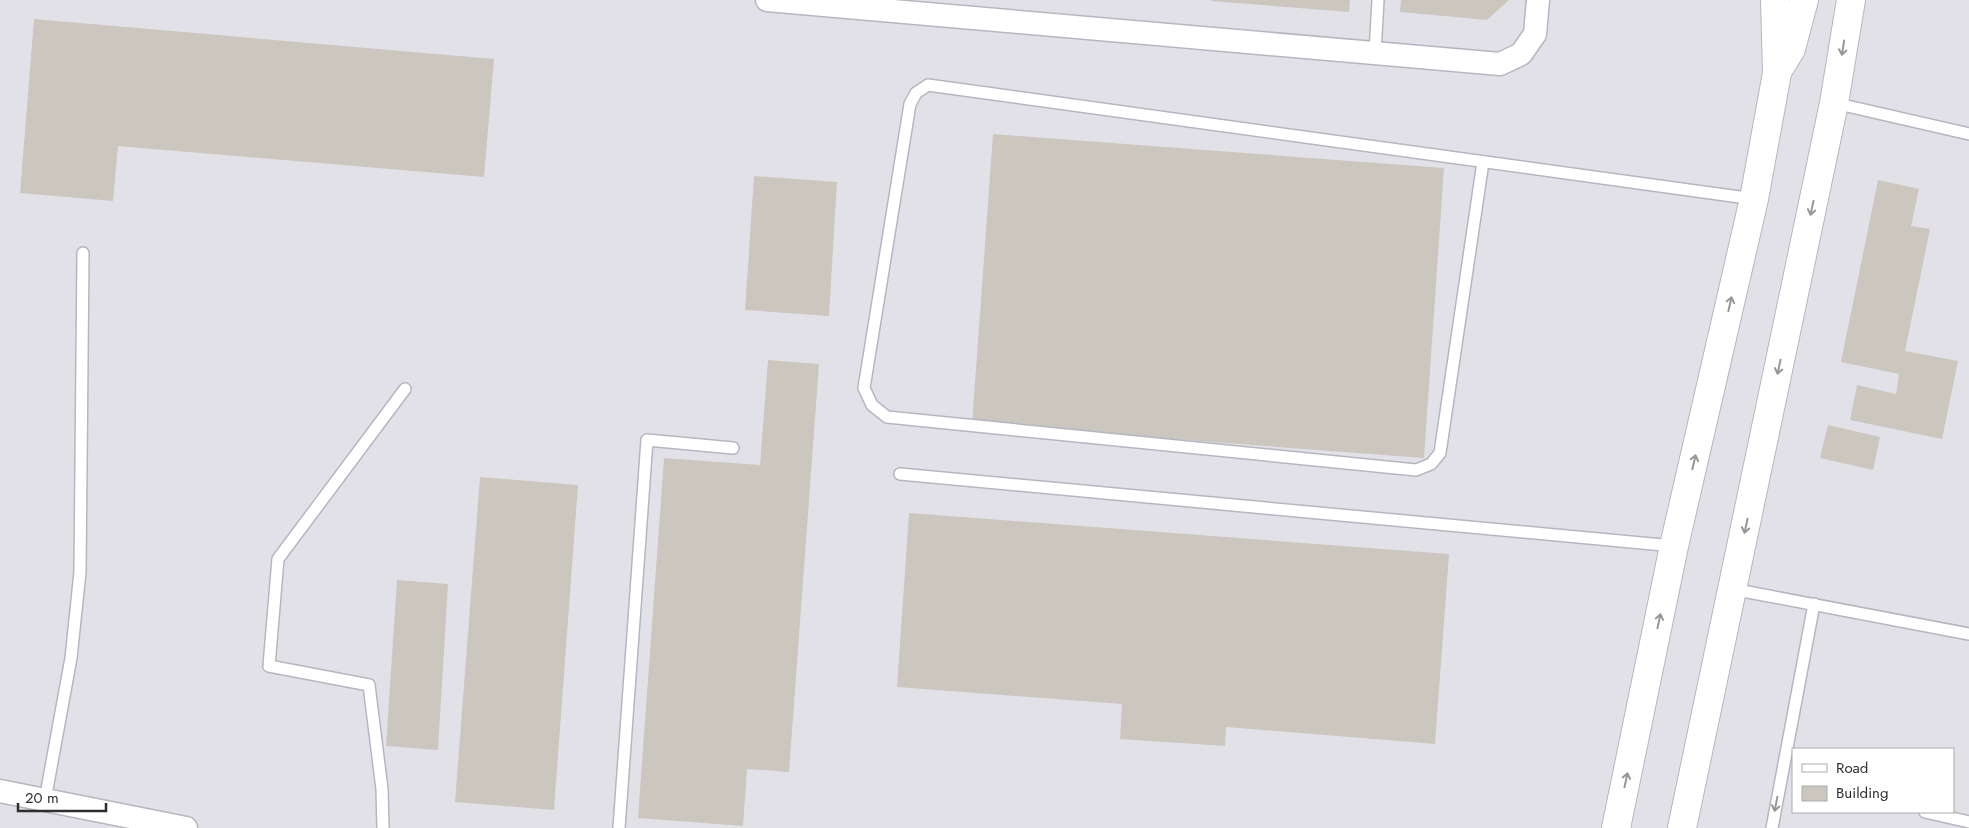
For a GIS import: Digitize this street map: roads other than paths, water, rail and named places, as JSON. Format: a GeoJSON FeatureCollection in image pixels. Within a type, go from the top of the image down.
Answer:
{"type":"FeatureCollection","features":[{"type":"Feature","properties":{"kind":"street"},"geometry":{"type":"LineString","coordinates":[[766,0],[1500,64],[1521,54],[1535,34],[1538,0]]}},
{"type":"Feature","properties":{"kind":"street"},"geometry":{"type":"LineString","coordinates":[[1616,828],[1674,546],[1754,199],[1777,73],[1775,0]]}},
{"type":"Feature","properties":{"kind":"street"},"geometry":{"type":"LineString","coordinates":[[1777,73],[1791,49],[1804,0]]}},
{"type":"Feature","properties":{"kind":"street"},"geometry":{"type":"LineString","coordinates":[[1682,828],[1834,103],[1851,0]]}},
{"type":"Feature","properties":{"kind":"street"},"geometry":{"type":"LineString","coordinates":[[0,791],[186,828]]}},
{"type":"Feature","properties":{"kind":"lane"},"geometry":{"type":"LineString","coordinates":[[1375,53],[1378,0]]}},
{"type":"Feature","properties":{"kind":"lane"},"geometry":{"type":"LineString","coordinates":[[1483,162],[1440,453],[1431,464],[1416,470],[887,417],[872,405],[864,388],[910,104],[916,93],[928,85],[1754,199]]}},
{"type":"Feature","properties":{"kind":"lane"},"geometry":{"type":"LineString","coordinates":[[1834,103],[1969,134]]}},
{"type":"Feature","properties":{"kind":"lane"},"geometry":{"type":"LineString","coordinates":[[45,800],[71,658],[80,572],[83,253]]}},
{"type":"Feature","properties":{"kind":"lane"},"geometry":{"type":"LineString","coordinates":[[383,828],[382,789],[369,685],[269,666],[278,559],[405,388]]}},
{"type":"Feature","properties":{"kind":"lane"},"geometry":{"type":"LineString","coordinates":[[619,828],[647,440],[733,448]]}},
{"type":"Feature","properties":{"kind":"lane"},"geometry":{"type":"LineString","coordinates":[[900,474],[1674,546]]}},
{"type":"Feature","properties":{"kind":"lane"},"geometry":{"type":"LineString","coordinates":[[1732,589],[1969,634]]}},
{"type":"Feature","properties":{"kind":"lane"},"geometry":{"type":"LineString","coordinates":[[1772,828],[1814,604]]}},
{"type":"Feature","properties":{"kind":"lane"},"geometry":{"type":"LineString","coordinates":[[1781,780],[1792,782]]}},
{"type":"Feature","properties":{"kind":"lane"},"geometry":{"type":"LineString","coordinates":[[1929,813],[1969,822]]}}]}
